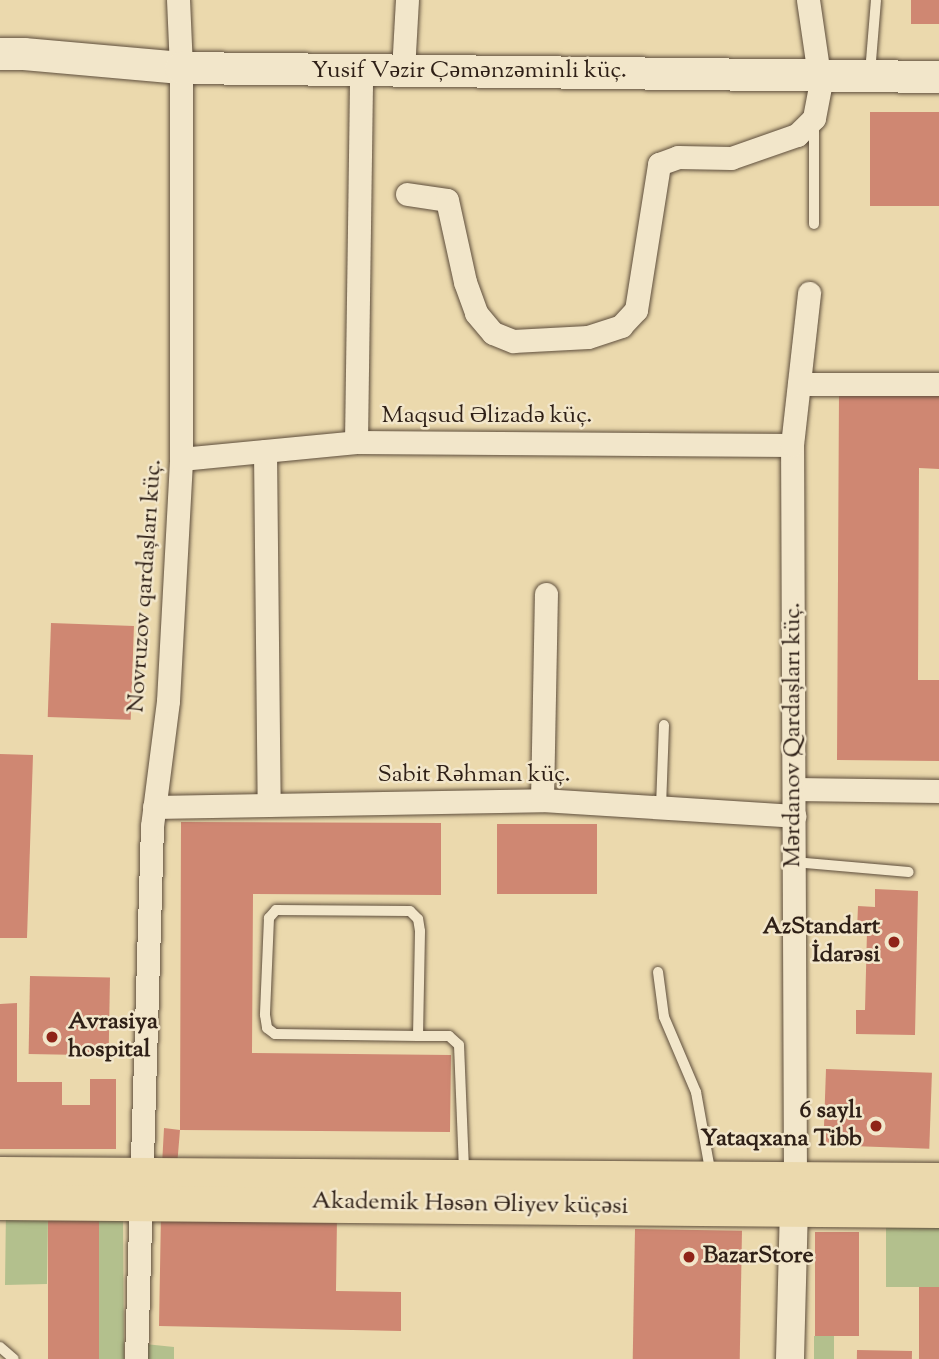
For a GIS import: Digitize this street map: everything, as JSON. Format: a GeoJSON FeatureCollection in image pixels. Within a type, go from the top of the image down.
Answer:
{"type":"FeatureCollection","features":[{"type":"Feature","properties":{"kind":"main road","name":"Yusif Vəzir Çəmənzəminli küç."},"geometry":{"type":"LineString","coordinates":[[0,54],[181,68],[939,77]]}},
{"type":"Feature","properties":{"kind":"main road","name":"Akademik Həsən Əliyev küçəsi"},"geometry":{"type":"LineString","coordinates":[[0,1174],[141,1188],[794,1194],[939,1180]]}},
{"type":"Feature","properties":{"kind":"main road","name":"Akademik Həsən Əliyev küçəsi"},"geometry":{"type":"LineString","coordinates":[[0,1202],[141,1188],[464,1175],[712,1178],[794,1194],[939,1210]]}},
{"type":"Feature","properties":{"kind":"street","name":"Novruzov qardaşları küç."},"geometry":{"type":"LineString","coordinates":[[136,1359],[153,807],[168,701],[181,459],[181,68],[178,0]]}},
{"type":"Feature","properties":{"kind":"street"},"geometry":{"type":"LineString","coordinates":[[403,71],[407,0]]}},
{"type":"Feature","properties":{"kind":"street"},"geometry":{"type":"LineString","coordinates":[[407,194],[447,200],[465,282],[476,313],[493,333],[513,341],[588,337],[621,326],[636,310],[659,164],[678,157],[731,158],[771,147],[797,135],[814,118],[821,76],[813,6]]}},
{"type":"Feature","properties":{"kind":"street"},"geometry":{"type":"LineString","coordinates":[[356,442],[362,72]]}},
{"type":"Feature","properties":{"kind":"street","name":"Mərdanov Qardaşları küç."},"geometry":{"type":"LineString","coordinates":[[790,1359],[794,1194],[795,789],[792,445],[809,293]]}},
{"type":"Feature","properties":{"kind":"street"},"geometry":{"type":"LineString","coordinates":[[799,384],[939,384]]}},
{"type":"Feature","properties":{"kind":"street","name":"Maqsud Əlizadə küç."},"geometry":{"type":"LineString","coordinates":[[181,459],[356,442],[792,445]]}},
{"type":"Feature","properties":{"kind":"street"},"geometry":{"type":"LineString","coordinates":[[265,451],[269,805]]}},
{"type":"Feature","properties":{"kind":"street"},"geometry":{"type":"LineString","coordinates":[[542,800],[545,594]]}},
{"type":"Feature","properties":{"kind":"street"},"geometry":{"type":"LineString","coordinates":[[795,789],[939,791]]}},
{"type":"Feature","properties":{"kind":"street","name":"Sabit Rəhman küç."},"geometry":{"type":"LineString","coordinates":[[153,807],[542,800],[794,816]]}},
{"type":"Feature","properties":{"kind":"lane"},"geometry":{"type":"LineString","coordinates":[[869,76],[876,0]]}},
{"type":"Feature","properties":{"kind":"lane"},"geometry":{"type":"LineString","coordinates":[[814,118],[814,224]]}},
{"type":"Feature","properties":{"kind":"lane"},"geometry":{"type":"LineString","coordinates":[[661,807],[664,725]]}},
{"type":"Feature","properties":{"kind":"lane"},"geometry":{"type":"LineString","coordinates":[[794,862],[909,872]]}},
{"type":"Feature","properties":{"kind":"lane"},"geometry":{"type":"LineString","coordinates":[[418,1036],[420,932],[418,919],[410,911],[276,910],[269,918],[265,1015],[267,1028],[275,1034],[418,1036],[449,1036],[459,1045],[464,1175]]}},
{"type":"Feature","properties":{"kind":"lane"},"geometry":{"type":"LineString","coordinates":[[658,972],[664,1017],[696,1092],[712,1178]]}},
{"type":"Feature","properties":{"kind":"lane"},"geometry":{"type":"LineString","coordinates":[[0,1347],[14,1359]]}},
{"type":"Feature","properties":{"kind":"green space"},"geometry":{"type":"Polygon","coordinates":[[[6,1209],[123,1210],[124,1359],[98,1359],[98,1218],[48,1218],[47,1284],[5,1285],[6,1209]]]}},
{"type":"Feature","properties":{"kind":"green space"},"geometry":{"type":"Polygon","coordinates":[[[886,1222],[939,1222],[939,1287],[886,1287],[886,1222]]]}},
{"type":"Feature","properties":{"kind":"green space"},"geometry":{"type":"Polygon","coordinates":[[[814,1336],[834,1336],[834,1359],[814,1359],[814,1336]]]}},
{"type":"Feature","properties":{"kind":"green space"},"geometry":{"type":"Polygon","coordinates":[[[145,1344],[174,1347],[174,1359],[144,1359],[145,1344]]]}},
{"type":"Feature","properties":{"kind":"building"},"geometry":{"type":"Polygon","coordinates":[[[911,0],[939,0],[939,24],[911,24],[911,0]]]}},
{"type":"Feature","properties":{"kind":"building"},"geometry":{"type":"Polygon","coordinates":[[[870,112],[939,112],[939,206],[870,206],[870,112]]]}},
{"type":"Feature","properties":{"kind":"building"},"geometry":{"type":"Polygon","coordinates":[[[839,392],[939,393],[939,469],[919,468],[918,680],[939,680],[939,761],[837,760],[839,392]]]}},
{"type":"Feature","properties":{"kind":"building"},"geometry":{"type":"Polygon","coordinates":[[[51,623],[134,626],[131,720],[48,717],[51,623]]]}},
{"type":"Feature","properties":{"kind":"building"},"geometry":{"type":"Polygon","coordinates":[[[0,754],[33,755],[27,938],[0,938],[0,754]]]}},
{"type":"Feature","properties":{"kind":"building"},"geometry":{"type":"Polygon","coordinates":[[[181,822],[441,823],[441,895],[253,894],[252,1053],[451,1055],[450,1132],[180,1130],[181,822]]]}},
{"type":"Feature","properties":{"kind":"building"},"geometry":{"type":"Polygon","coordinates":[[[497,824],[597,824],[597,894],[497,894],[497,824]]]}},
{"type":"Feature","properties":{"kind":"building"},"geometry":{"type":"Polygon","coordinates":[[[875,889],[918,891],[915,1035],[856,1034],[856,1010],[865,1010],[867,931],[857,931],[858,906],[875,907],[875,889]]]}},
{"type":"Feature","properties":{"kind":"building"},"geometry":{"type":"Polygon","coordinates":[[[30,976],[110,977],[109,1055],[29,1054],[30,976]]]}},
{"type":"Feature","properties":{"kind":"building"},"geometry":{"type":"Polygon","coordinates":[[[17,1003],[17,1082],[62,1082],[62,1105],[90,1105],[90,1079],[116,1079],[116,1149],[0,1149],[0,1004],[17,1003]]]}},
{"type":"Feature","properties":{"kind":"building"},"geometry":{"type":"Polygon","coordinates":[[[826,1069],[932,1073],[929,1149],[823,1145],[826,1069]]]}},
{"type":"Feature","properties":{"kind":"building"},"geometry":{"type":"Polygon","coordinates":[[[164,1128],[180,1130],[177,1166],[162,1165],[164,1128]]]}},
{"type":"Feature","properties":{"kind":"building"},"geometry":{"type":"Polygon","coordinates":[[[161,1214],[337,1218],[336,1291],[401,1292],[401,1331],[159,1326],[161,1214]]]}},
{"type":"Feature","properties":{"kind":"building"},"geometry":{"type":"Polygon","coordinates":[[[48,1218],[99,1218],[99,1359],[48,1359],[48,1218]]]}},
{"type":"Feature","properties":{"kind":"building"},"geometry":{"type":"Polygon","coordinates":[[[635,1229],[742,1231],[740,1359],[633,1359],[635,1229]]]}},
{"type":"Feature","properties":{"kind":"building"},"geometry":{"type":"Polygon","coordinates":[[[815,1232],[859,1232],[859,1336],[815,1336],[815,1232]]]}},
{"type":"Feature","properties":{"kind":"building"},"geometry":{"type":"Polygon","coordinates":[[[919,1287],[939,1287],[939,1359],[919,1359],[919,1287]]]}},
{"type":"Feature","properties":{"kind":"building"},"geometry":{"type":"Polygon","coordinates":[[[857,1350],[912,1351],[912,1359],[857,1359],[857,1350]]]}},
{"type":"Feature","properties":{"kind":"place","name":"AzStandart İdarəsi"},"geometry":{"type":"Point","coordinates":[894,942]}},
{"type":"Feature","properties":{"kind":"place","name":"Avrasiya hospital"},"geometry":{"type":"Point","coordinates":[52,1037]}},
{"type":"Feature","properties":{"kind":"place","name":"6 saylı Yataqxana Tibb"},"geometry":{"type":"Point","coordinates":[876,1126]}},
{"type":"Feature","properties":{"kind":"place","name":"BazarStore"},"geometry":{"type":"Point","coordinates":[689,1257]}}]}
